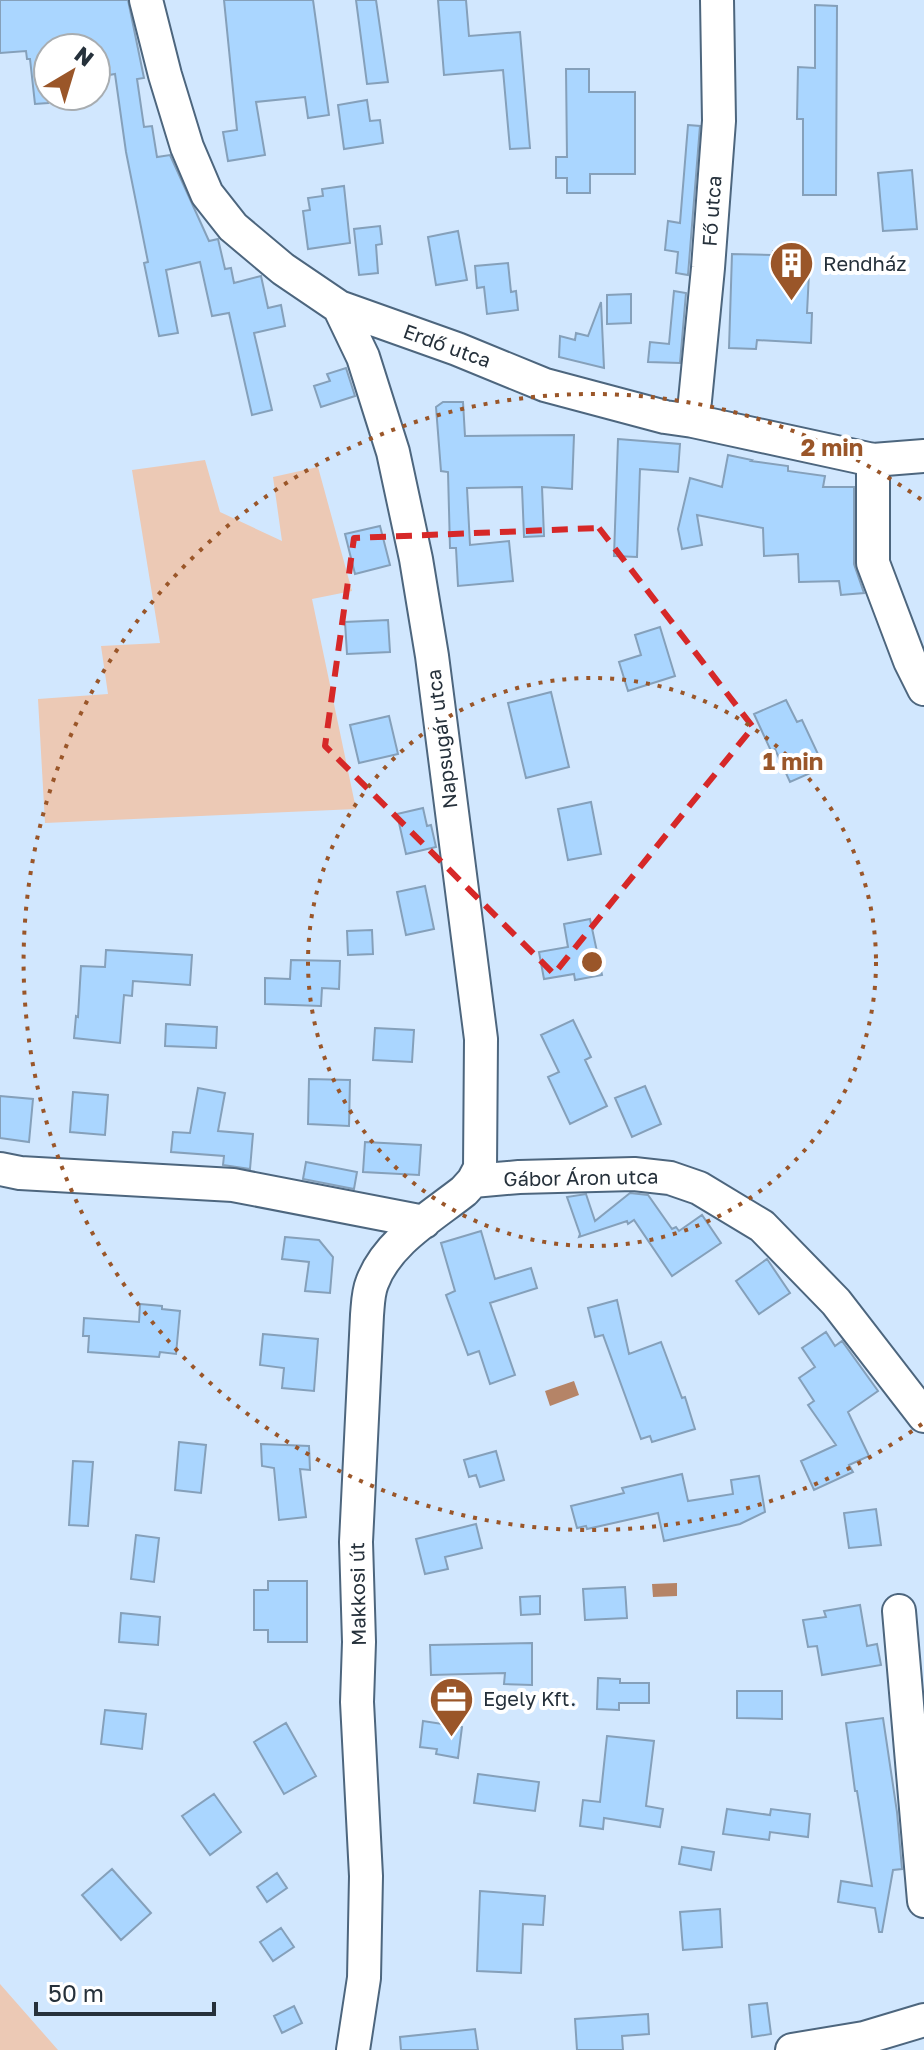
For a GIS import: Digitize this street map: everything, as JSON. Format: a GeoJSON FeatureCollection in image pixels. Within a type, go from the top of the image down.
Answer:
{"type":"FeatureCollection","features":[{"type":"Feature","properties":{"kind":"street","name":"Erdő utca"},"geometry":{"type":"LineString","coordinates":[[146,0],[187,147],[207,194],[233,227],[283,269],[339,307],[457,349],[545,385],[665,417],[873,460],[924,456]]}},
{"type":"Feature","properties":{"kind":"street","name":"Fő utca"},"geometry":{"type":"LineString","coordinates":[[693,421],[719,121],[717,0]]}},
{"type":"Feature","properties":{"kind":"street","name":"Napsugár utca"},"geometry":{"type":"LineString","coordinates":[[339,307],[363,357],[393,452],[416,559],[435,677],[481,1039],[481,1153],[480,1168],[473,1181]]}},
{"type":"Feature","properties":{"kind":"street"},"geometry":{"type":"LineString","coordinates":[[873,460],[873,563],[910,661],[924,689]]}},
{"type":"Feature","properties":{"kind":"street"},"geometry":{"type":"LineString","coordinates":[[0,1169],[20,1173],[233,1185],[424,1222]]}},
{"type":"Feature","properties":{"kind":"street","name":"Gábor Áron utca"},"geometry":{"type":"LineString","coordinates":[[473,1181],[634,1174],[670,1178],[699,1188],[762,1226],[836,1302],[924,1416]]}},
{"type":"Feature","properties":{"kind":"street","name":"Makkosi út"},"geometry":{"type":"LineString","coordinates":[[353,2050],[364,1978],[366,1876],[357,1702],[356,1542],[370,1286],[380,1266],[397,1244],[473,1181]]}},
{"type":"Feature","properties":{"kind":"street"},"geometry":{"type":"LineString","coordinates":[[899,1611],[924,1901]]}},
{"type":"Feature","properties":{"kind":"street"},"geometry":{"type":"LineString","coordinates":[[792,2050],[864,2038],[924,2020]]}},
{"type":"Feature","properties":{"kind":"highlighted area"},"geometry":{"type":"Polygon","coordinates":[[[599,528],[753,727],[554,974],[325,746],[354,538],[599,528]]]}},
{"type":"Feature","properties":{"kind":"shaded area"},"geometry":{"type":"Polygon","coordinates":[[[205,460],[220,512],[282,541],[273,477],[318,467],[352,591],[312,599],[356,809],[45,823],[38,699],[108,694],[101,646],[160,643],[132,470],[205,460]]]}},
{"type":"Feature","properties":{"kind":"shaded area"},"geometry":{"type":"Polygon","coordinates":[[[574,1381],[579,1395],[550,1406],[545,1391],[574,1381]]]}},
{"type":"Feature","properties":{"kind":"shaded area"},"geometry":{"type":"Polygon","coordinates":[[[677,1583],[677,1596],[653,1597],[652,1584],[677,1583]]]}},
{"type":"Feature","properties":{"kind":"shaded area"},"geometry":{"type":"Polygon","coordinates":[[[0,1984],[58,2050],[0,2050],[0,1984]]]}},
{"type":"Feature","properties":{"kind":"building"},"geometry":{"type":"Polygon","coordinates":[[[0,0],[128,0],[144,78],[137,79],[144,127],[152,126],[157,157],[170,155],[209,241],[218,239],[225,269],[231,268],[234,283],[261,276],[268,308],[281,305],[285,326],[254,333],[272,410],[252,415],[229,313],[212,316],[200,262],[166,270],[178,333],[159,336],[144,263],[148,262],[126,152],[115,74],[112,75],[112,32],[32,32],[32,77],[26,51],[0,53],[0,0]]]}},
{"type":"Feature","properties":{"kind":"building"},"geometry":{"type":"Polygon","coordinates":[[[224,0],[313,0],[329,115],[308,118],[305,97],[256,102],[265,155],[228,161],[223,132],[237,130],[224,0]]]}},
{"type":"Feature","properties":{"kind":"building"},"geometry":{"type":"Polygon","coordinates":[[[356,0],[376,0],[388,82],[367,84],[356,0]]]}},
{"type":"Feature","properties":{"kind":"building"},"geometry":{"type":"Polygon","coordinates":[[[438,0],[466,0],[469,36],[520,32],[530,148],[510,149],[503,70],[444,75],[438,0]]]}},
{"type":"Feature","properties":{"kind":"building"},"geometry":{"type":"Polygon","coordinates":[[[815,5],[837,6],[836,195],[803,195],[803,119],[797,119],[798,67],[815,68],[815,5]]]}},
{"type":"Feature","properties":{"kind":"building"},"geometry":{"type":"Polygon","coordinates":[[[566,69],[589,69],[589,92],[635,92],[635,174],[590,174],[590,193],[567,193],[567,178],[556,178],[556,157],[567,157],[566,69]]]}},
{"type":"Feature","properties":{"kind":"building"},"geometry":{"type":"Polygon","coordinates":[[[367,100],[370,121],[380,120],[383,143],[344,149],[338,105],[367,100]]]}},
{"type":"Feature","properties":{"kind":"building"},"geometry":{"type":"Polygon","coordinates":[[[688,125],[700,126],[688,275],[676,273],[678,252],[665,250],[668,221],[680,223],[688,125]]]}},
{"type":"Feature","properties":{"kind":"building"},"geometry":{"type":"Polygon","coordinates":[[[912,170],[917,229],[883,231],[878,173],[912,170]]]}},
{"type":"Feature","properties":{"kind":"building"},"geometry":{"type":"Polygon","coordinates":[[[344,186],[350,243],[308,249],[303,211],[310,210],[308,198],[323,196],[322,189],[344,186]]]}},
{"type":"Feature","properties":{"kind":"building"},"geometry":{"type":"Polygon","coordinates":[[[380,226],[382,244],[376,245],[378,273],[359,275],[354,229],[380,226]]]}},
{"type":"Feature","properties":{"kind":"building"},"geometry":{"type":"Polygon","coordinates":[[[458,231],[467,280],[436,285],[428,237],[458,231]]]}},
{"type":"Feature","properties":{"kind":"building","name":"Rendház"},"geometry":{"type":"Polygon","coordinates":[[[773,251],[810,253],[807,313],[812,313],[811,343],[757,340],[756,349],[729,348],[732,254],[772,255],[773,251]]]}},
{"type":"Feature","properties":{"kind":"building"},"geometry":{"type":"Polygon","coordinates":[[[508,263],[511,292],[516,291],[518,310],[487,314],[484,287],[477,288],[475,266],[508,263]]]}},
{"type":"Feature","properties":{"kind":"building"},"geometry":{"type":"Polygon","coordinates":[[[674,291],[686,293],[680,363],[648,362],[650,342],[669,344],[674,291]]]}},
{"type":"Feature","properties":{"kind":"building"},"geometry":{"type":"Polygon","coordinates":[[[631,294],[631,323],[607,324],[607,295],[631,294]]]}},
{"type":"Feature","properties":{"kind":"building"},"geometry":{"type":"Polygon","coordinates":[[[601,302],[604,368],[559,357],[560,336],[575,340],[576,333],[588,336],[601,302]]]}},
{"type":"Feature","properties":{"kind":"building"},"geometry":{"type":"Polygon","coordinates":[[[346,368],[355,396],[321,407],[314,386],[330,381],[327,374],[346,368]]]}},
{"type":"Feature","properties":{"kind":"building"},"geometry":{"type":"Polygon","coordinates":[[[443,402],[463,402],[465,436],[574,435],[572,489],[542,487],[544,536],[524,537],[522,487],[467,488],[470,545],[509,541],[513,581],[458,586],[456,548],[450,548],[448,472],[441,471],[436,407],[443,402]]]}},
{"type":"Feature","properties":{"kind":"building"},"geometry":{"type":"Polygon","coordinates":[[[618,439],[680,444],[678,472],[640,469],[637,557],[614,556],[618,439]]]}},
{"type":"Feature","properties":{"kind":"building"},"geometry":{"type":"Polygon","coordinates":[[[728,455],[788,466],[788,471],[825,476],[823,487],[854,487],[854,564],[864,593],[841,595],[839,581],[799,582],[798,554],[764,556],[763,528],[697,515],[702,545],[682,549],[678,529],[690,478],[722,487],[728,455]]]}},
{"type":"Feature","properties":{"kind":"building"},"geometry":{"type":"Polygon","coordinates":[[[380,526],[390,565],[355,574],[345,534],[380,526]]]}},
{"type":"Feature","properties":{"kind":"building"},"geometry":{"type":"Polygon","coordinates":[[[388,620],[390,652],[347,654],[345,622],[388,620]]]}},
{"type":"Feature","properties":{"kind":"building"},"geometry":{"type":"Polygon","coordinates":[[[660,627],[675,676],[628,691],[619,662],[641,655],[635,635],[660,627]]]}},
{"type":"Feature","properties":{"kind":"building"},"geometry":{"type":"Polygon","coordinates":[[[551,692],[569,767],[526,778],[508,703],[551,692]]]}},
{"type":"Feature","properties":{"kind":"building"},"geometry":{"type":"Polygon","coordinates":[[[786,700],[797,722],[802,720],[824,767],[790,782],[754,714],[786,700]]]}},
{"type":"Feature","properties":{"kind":"building"},"geometry":{"type":"Polygon","coordinates":[[[389,716],[398,754],[359,763],[350,725],[389,716]]]}},
{"type":"Feature","properties":{"kind":"building"},"geometry":{"type":"Polygon","coordinates":[[[591,802],[601,854],[568,860],[558,809],[591,802]]]}},
{"type":"Feature","properties":{"kind":"building"},"geometry":{"type":"Polygon","coordinates":[[[423,808],[436,847],[406,854],[397,814],[423,808]]]}},
{"type":"Feature","properties":{"kind":"building"},"geometry":{"type":"Polygon","coordinates":[[[425,886],[434,929],[406,935],[397,892],[425,886]]]}},
{"type":"Feature","properties":{"kind":"building"},"geometry":{"type":"Polygon","coordinates":[[[590,919],[602,975],[575,980],[574,974],[544,979],[539,952],[568,947],[564,924],[590,919]]]}},
{"type":"Feature","properties":{"kind":"building"},"geometry":{"type":"Polygon","coordinates":[[[372,930],[373,954],[348,955],[347,931],[372,930]]]}},
{"type":"Feature","properties":{"kind":"building"},"geometry":{"type":"Polygon","coordinates":[[[106,950],[192,955],[190,985],[133,981],[132,996],[124,995],[120,1043],[74,1038],[81,966],[105,967],[106,950]]]}},
{"type":"Feature","properties":{"kind":"building"},"geometry":{"type":"Polygon","coordinates":[[[291,960],[340,961],[339,989],[322,988],[321,1006],[265,1004],[265,978],[290,979],[291,960]]]}},
{"type":"Feature","properties":{"kind":"building"},"geometry":{"type":"Polygon","coordinates":[[[573,1020],[591,1057],[585,1060],[607,1106],[570,1124],[548,1077],[559,1072],[541,1035],[573,1020]]]}},
{"type":"Feature","properties":{"kind":"building"},"geometry":{"type":"Polygon","coordinates":[[[166,1024],[217,1027],[216,1048],[165,1046],[166,1024]]]}},
{"type":"Feature","properties":{"kind":"building"},"geometry":{"type":"Polygon","coordinates":[[[375,1028],[414,1030],[412,1062],[373,1060],[375,1028]]]}},
{"type":"Feature","properties":{"kind":"building"},"geometry":{"type":"Polygon","coordinates":[[[309,1079],[350,1080],[349,1126],[308,1124],[309,1079]]]}},
{"type":"Feature","properties":{"kind":"building"},"geometry":{"type":"Polygon","coordinates":[[[645,1086],[661,1124],[632,1137],[615,1098],[645,1086]]]}},
{"type":"Feature","properties":{"kind":"building"},"geometry":{"type":"Polygon","coordinates":[[[198,1088],[225,1093],[218,1131],[253,1134],[250,1169],[223,1165],[224,1156],[171,1152],[173,1132],[190,1133],[198,1088]]]}},
{"type":"Feature","properties":{"kind":"building"},"geometry":{"type":"Polygon","coordinates":[[[73,1092],[108,1095],[105,1135],[70,1132],[73,1092]]]}},
{"type":"Feature","properties":{"kind":"building"},"geometry":{"type":"Polygon","coordinates":[[[0,1096],[33,1099],[29,1142],[0,1138],[0,1096]]]}},
{"type":"Feature","properties":{"kind":"building"},"geometry":{"type":"Polygon","coordinates":[[[365,1142],[421,1145],[419,1175],[363,1172],[365,1142]]]}},
{"type":"Feature","properties":{"kind":"building"},"geometry":{"type":"Polygon","coordinates":[[[306,1162],[357,1172],[354,1189],[303,1179],[306,1162]]]}},
{"type":"Feature","properties":{"kind":"building"},"geometry":{"type":"Polygon","coordinates":[[[630,1193],[648,1195],[672,1229],[676,1227],[679,1231],[702,1215],[721,1243],[672,1276],[634,1220],[579,1237],[567,1197],[586,1194],[595,1221],[630,1193]]]}},
{"type":"Feature","properties":{"kind":"building"},"geometry":{"type":"Polygon","coordinates":[[[481,1231],[495,1279],[531,1268],[537,1288],[490,1303],[515,1375],[490,1384],[479,1351],[468,1355],[446,1295],[455,1291],[441,1243],[481,1231]]]}},
{"type":"Feature","properties":{"kind":"building"},"geometry":{"type":"Polygon","coordinates":[[[285,1237],[319,1240],[333,1257],[330,1293],[305,1291],[309,1262],[282,1259],[285,1237]]]}},
{"type":"Feature","properties":{"kind":"building"},"geometry":{"type":"Polygon","coordinates":[[[767,1259],[790,1293],[759,1314],[736,1281],[767,1259]]]}},
{"type":"Feature","properties":{"kind":"building"},"geometry":{"type":"Polygon","coordinates":[[[617,1300],[629,1354],[661,1342],[695,1429],[652,1442],[650,1436],[641,1439],[603,1335],[595,1337],[588,1308],[617,1300]]]}},
{"type":"Feature","properties":{"kind":"building"},"geometry":{"type":"Polygon","coordinates":[[[140,1304],[180,1311],[176,1354],[160,1352],[159,1357],[88,1352],[89,1336],[83,1336],[84,1318],[139,1322],[140,1304]]]}},
{"type":"Feature","properties":{"kind":"building"},"geometry":{"type":"Polygon","coordinates":[[[826,1332],[835,1346],[842,1341],[878,1391],[848,1412],[869,1456],[849,1465],[853,1472],[814,1490],[801,1461],[836,1445],[808,1405],[814,1401],[799,1378],[815,1367],[802,1348],[826,1332]]]}},
{"type":"Feature","properties":{"kind":"building"},"geometry":{"type":"Polygon","coordinates":[[[263,1334],[318,1339],[314,1391],[282,1388],[284,1368],[260,1365],[263,1334]]]}},
{"type":"Feature","properties":{"kind":"building"},"geometry":{"type":"Polygon","coordinates":[[[179,1442],[206,1445],[201,1493],[175,1490],[179,1442]]]}},
{"type":"Feature","properties":{"kind":"building"},"geometry":{"type":"Polygon","coordinates":[[[261,1444],[309,1446],[310,1470],[300,1469],[306,1517],[279,1520],[274,1468],[262,1466],[261,1444]]]}},
{"type":"Feature","properties":{"kind":"building"},"geometry":{"type":"Polygon","coordinates":[[[496,1451],[504,1480],[480,1487],[476,1475],[469,1477],[464,1460],[496,1451]]]}},
{"type":"Feature","properties":{"kind":"building"},"geometry":{"type":"Polygon","coordinates":[[[73,1461],[93,1462],[88,1526],[69,1525],[73,1461]]]}},
{"type":"Feature","properties":{"kind":"building"},"geometry":{"type":"Polygon","coordinates":[[[682,1474],[688,1501],[733,1494],[731,1480],[759,1476],[765,1512],[740,1524],[664,1541],[658,1513],[587,1529],[586,1526],[577,1528],[571,1506],[624,1493],[622,1488],[682,1474]]]}},
{"type":"Feature","properties":{"kind":"building"},"geometry":{"type":"Polygon","coordinates":[[[876,1509],[881,1545],[849,1548],[844,1513],[876,1509]]]}},
{"type":"Feature","properties":{"kind":"building"},"geometry":{"type":"Polygon","coordinates":[[[476,1524],[482,1548],[445,1557],[448,1569],[425,1574],[416,1539],[476,1524]]]}},
{"type":"Feature","properties":{"kind":"building"},"geometry":{"type":"Polygon","coordinates":[[[136,1535],[159,1538],[154,1582],[131,1579],[136,1535]]]}},
{"type":"Feature","properties":{"kind":"building"},"geometry":{"type":"Polygon","coordinates":[[[268,1581],[307,1581],[307,1642],[268,1642],[268,1630],[254,1630],[254,1590],[268,1590],[268,1581]]]}},
{"type":"Feature","properties":{"kind":"building"},"geometry":{"type":"Polygon","coordinates":[[[625,1587],[627,1618],[585,1620],[583,1589],[625,1587]]]}},
{"type":"Feature","properties":{"kind":"building"},"geometry":{"type":"Polygon","coordinates":[[[540,1596],[540,1614],[521,1615],[520,1597],[540,1596]]]}},
{"type":"Feature","properties":{"kind":"building"},"geometry":{"type":"Polygon","coordinates":[[[860,1605],[867,1646],[877,1644],[881,1665],[822,1675],[817,1646],[808,1647],[803,1620],[826,1617],[824,1611],[860,1605]]]}},
{"type":"Feature","properties":{"kind":"building"},"geometry":{"type":"Polygon","coordinates":[[[121,1613],[160,1617],[158,1645],[119,1642],[121,1613]]]}},
{"type":"Feature","properties":{"kind":"building"},"geometry":{"type":"Polygon","coordinates":[[[532,1643],[532,1685],[504,1684],[505,1673],[431,1675],[430,1645],[532,1643]]]}},
{"type":"Feature","properties":{"kind":"building"},"geometry":{"type":"Polygon","coordinates":[[[598,1678],[620,1679],[620,1683],[649,1683],[649,1703],[619,1703],[619,1710],[597,1709],[598,1678]]]}},
{"type":"Feature","properties":{"kind":"building"},"geometry":{"type":"Polygon","coordinates":[[[737,1691],[782,1691],[782,1719],[737,1718],[737,1691]]]}},
{"type":"Feature","properties":{"kind":"building"},"geometry":{"type":"Polygon","coordinates":[[[105,1710],[146,1714],[142,1749],[101,1744],[105,1710]]]}},
{"type":"Feature","properties":{"kind":"building"},"geometry":{"type":"Polygon","coordinates":[[[883,1718],[902,1869],[893,1870],[882,1932],[879,1932],[875,1908],[838,1902],[841,1881],[872,1886],[846,1723],[883,1718]]]}},
{"type":"Feature","properties":{"kind":"building"},"geometry":{"type":"Polygon","coordinates":[[[423,1721],[462,1727],[458,1758],[436,1754],[437,1749],[420,1747],[423,1721]]]}},
{"type":"Feature","properties":{"kind":"building"},"geometry":{"type":"Polygon","coordinates":[[[286,1723],[316,1776],[284,1794],[254,1742],[286,1723]]]}},
{"type":"Feature","properties":{"kind":"building"},"geometry":{"type":"Polygon","coordinates":[[[607,1736],[654,1741],[646,1806],[663,1809],[660,1827],[604,1818],[603,1829],[580,1826],[583,1800],[600,1802],[607,1736]]]}},
{"type":"Feature","properties":{"kind":"building"},"geometry":{"type":"Polygon","coordinates":[[[478,1774],[539,1782],[535,1811],[474,1803],[478,1774]]]}},
{"type":"Feature","properties":{"kind":"building"},"geometry":{"type":"Polygon","coordinates":[[[214,1794],[241,1832],[210,1855],[182,1816],[214,1794]]]}},
{"type":"Feature","properties":{"kind":"building"},"geometry":{"type":"Polygon","coordinates":[[[727,1809],[770,1815],[771,1809],[810,1814],[808,1837],[770,1832],[769,1840],[723,1834],[727,1809]]]}},
{"type":"Feature","properties":{"kind":"building"},"geometry":{"type":"Polygon","coordinates":[[[682,1847],[714,1852],[711,1870],[679,1864],[682,1847]]]}},
{"type":"Feature","properties":{"kind":"building"},"geometry":{"type":"Polygon","coordinates":[[[112,1869],[151,1913],[121,1940],[82,1895],[112,1869]]]}},
{"type":"Feature","properties":{"kind":"building"},"geometry":{"type":"Polygon","coordinates":[[[277,1873],[287,1888],[267,1902],[257,1887],[277,1873]]]}},
{"type":"Feature","properties":{"kind":"building"},"geometry":{"type":"Polygon","coordinates":[[[480,1891],[545,1896],[543,1925],[523,1924],[521,1973],[477,1971],[480,1891]]]}},
{"type":"Feature","properties":{"kind":"building"},"geometry":{"type":"Polygon","coordinates":[[[720,1909],[722,1947],[683,1950],[680,1912],[720,1909]]]}},
{"type":"Feature","properties":{"kind":"building"},"geometry":{"type":"Polygon","coordinates":[[[281,1928],[294,1947],[273,1961],[260,1942],[281,1928]]]}},
{"type":"Feature","properties":{"kind":"building"},"geometry":{"type":"Polygon","coordinates":[[[767,2003],[771,2034],[752,2037],[749,2005],[767,2003]]]}},
{"type":"Feature","properties":{"kind":"building"},"geometry":{"type":"Polygon","coordinates":[[[294,2006],[302,2023],[282,2033],[274,2016],[294,2006]]]}},
{"type":"Feature","properties":{"kind":"building"},"geometry":{"type":"Polygon","coordinates":[[[648,2014],[649,2034],[622,2036],[623,2050],[577,2050],[575,2019],[648,2014]]]}},
{"type":"Feature","properties":{"kind":"building"},"geometry":{"type":"Polygon","coordinates":[[[475,2029],[478,2050],[401,2050],[400,2037],[475,2029]]]}},
{"type":"Feature","properties":{"kind":"place","name":"Rendház"},"geometry":{"type":"Point","coordinates":[792,303]}},
{"type":"Feature","properties":{"kind":"place","name":"Egely Kft."},"geometry":{"type":"Point","coordinates":[452,1738]}}]}
